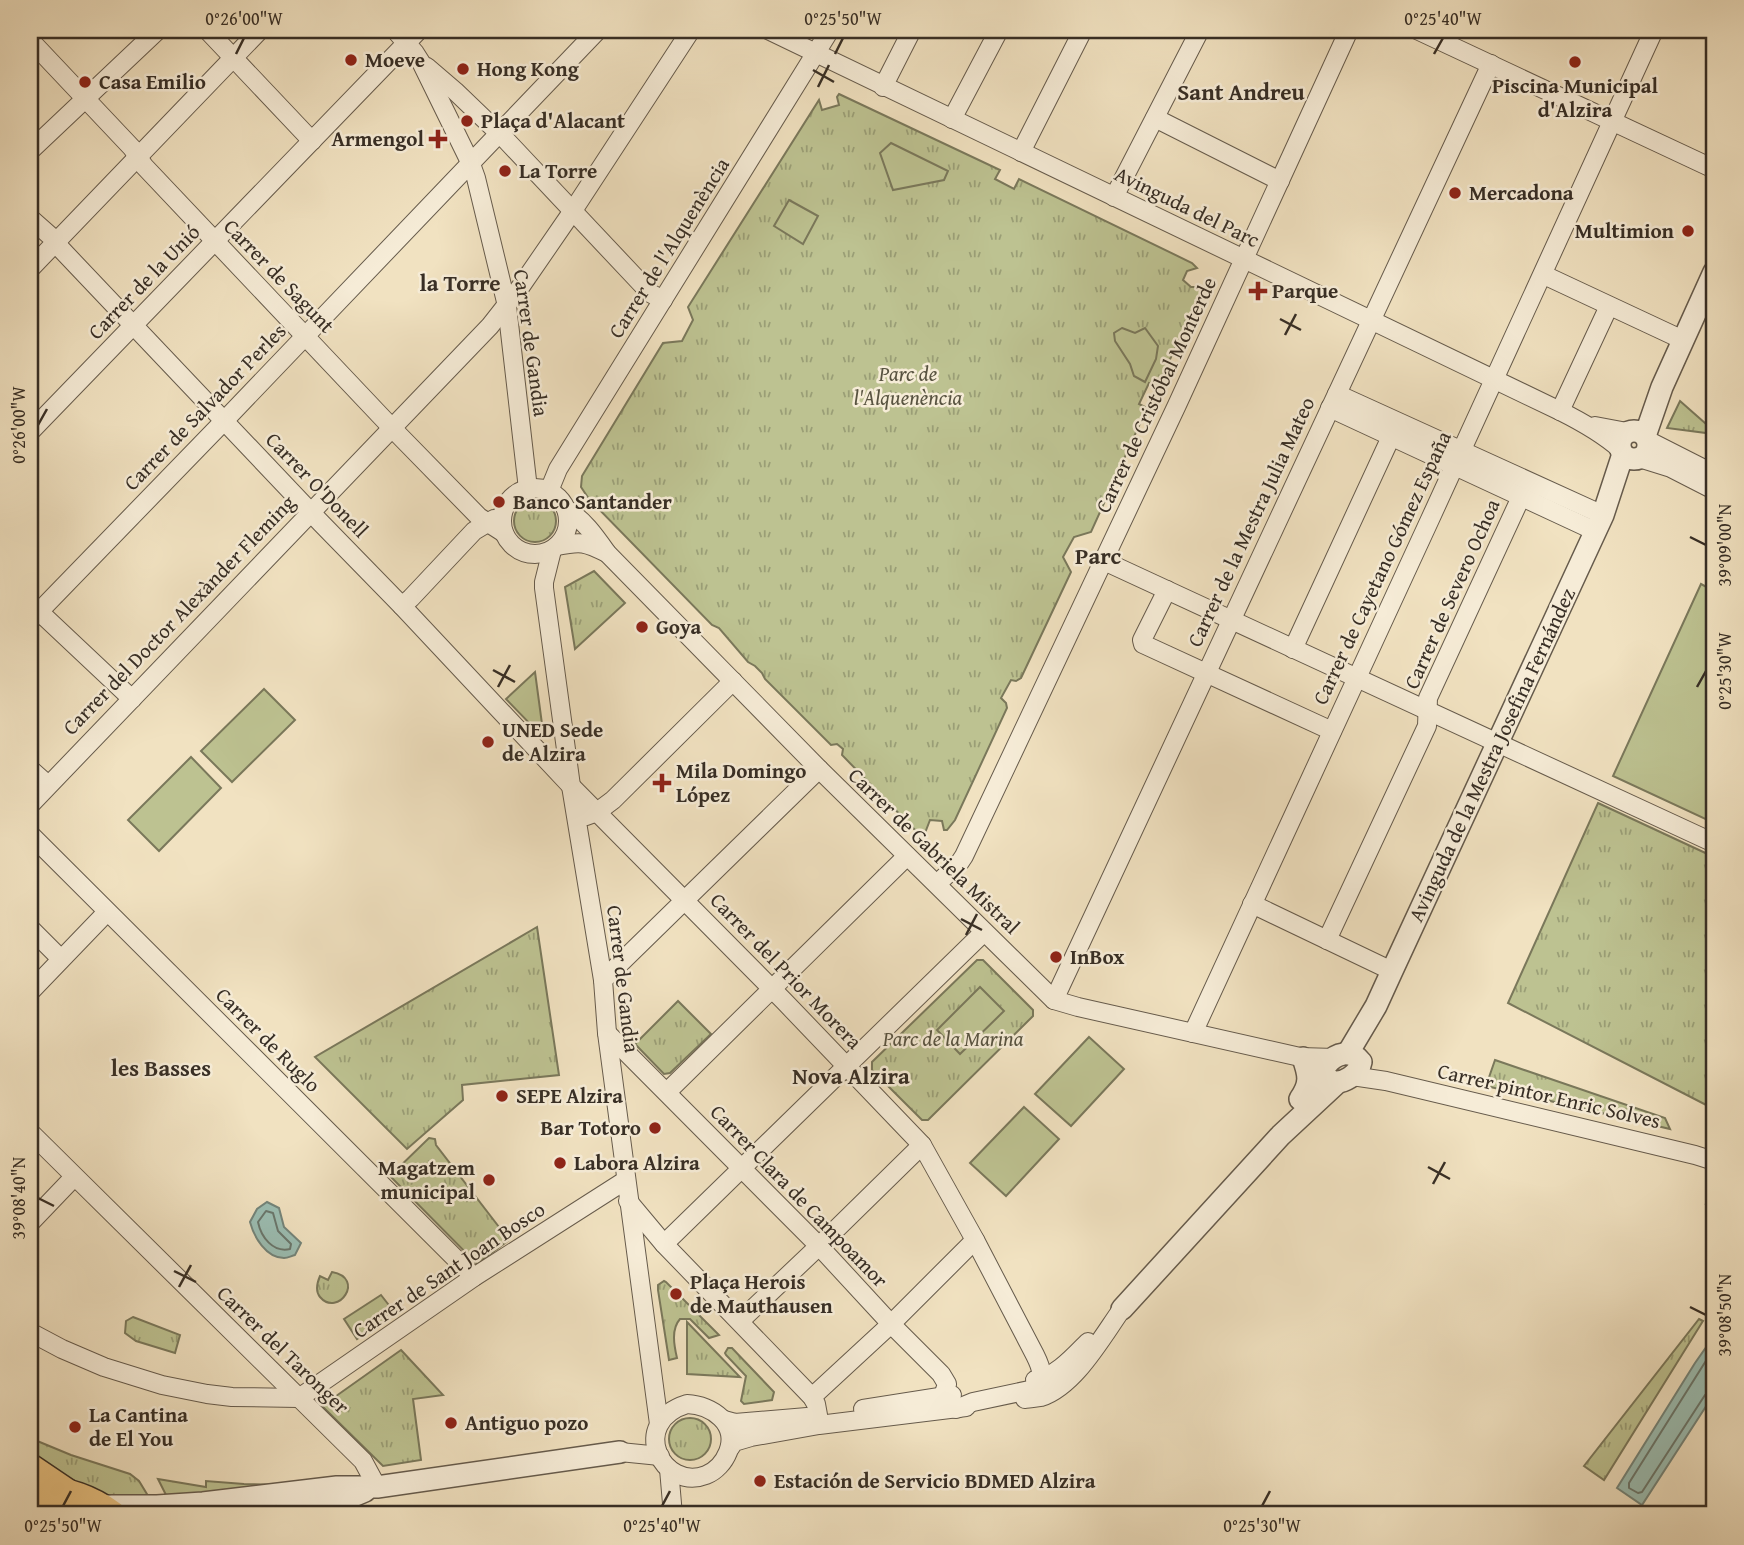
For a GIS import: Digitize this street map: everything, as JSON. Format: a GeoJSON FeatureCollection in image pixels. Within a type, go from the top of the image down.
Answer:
{"type":"FeatureCollection","features":[{"type":"Feature","properties":{"kind":"main road"},"geometry":{"type":"LineString","coordinates":[[30,1468],[67,1493]]}},
{"type":"Feature","properties":{"kind":"main road"},"geometry":{"type":"LineString","coordinates":[[30,1492],[44,1490],[67,1493],[84,1498],[106,1511]]}},
{"type":"Feature","properties":{"kind":"street"},"geometry":{"type":"LineString","coordinates":[[30,151],[158,30]]}},
{"type":"Feature","properties":{"kind":"street"},"geometry":{"type":"LineString","coordinates":[[207,30],[312,141]]}},
{"type":"Feature","properties":{"kind":"street"},"geometry":{"type":"LineString","coordinates":[[30,269],[260,30]]}},
{"type":"Feature","properties":{"kind":"street"},"geometry":{"type":"LineString","coordinates":[[407,34],[471,164],[598,30]]}},
{"type":"Feature","properties":{"kind":"street","name":"Carrer del Doctor Alexànder Fleming"},"geometry":{"type":"LineString","coordinates":[[30,805],[490,326],[507,306],[572,212],[691,30]]}},
{"type":"Feature","properties":{"kind":"street","name":"Avinguda del Parc"},"geometry":{"type":"LineString","coordinates":[[768,30],[1634,445]]}},
{"type":"Feature","properties":{"kind":"street","name":"Carrer de l'Alquenència"},"geometry":{"type":"LineString","coordinates":[[549,491],[558,469],[830,30]]}},
{"type":"Feature","properties":{"kind":"street"},"geometry":{"type":"LineString","coordinates":[[883,87],[912,30]]}},
{"type":"Feature","properties":{"kind":"street"},"geometry":{"type":"LineString","coordinates":[[952,119],[999,30]]}},
{"type":"Feature","properties":{"kind":"street"},"geometry":{"type":"LineString","coordinates":[[1021,152],[1083,30]]}},
{"type":"Feature","properties":{"kind":"street"},"geometry":{"type":"LineString","coordinates":[[1114,197],[1200,30]]}},
{"type":"Feature","properties":{"kind":"street","name":"Carrer de Cristóbal Monterde"},"geometry":{"type":"LineString","coordinates":[[937,884],[964,856],[1104,561],[1349,30]]}},
{"type":"Feature","properties":{"kind":"street"},"geometry":{"type":"LineString","coordinates":[[1417,30],[1714,169]]}},
{"type":"Feature","properties":{"kind":"street","name":"Carrer de Cayetano Gómez España"},"geometry":{"type":"LineString","coordinates":[[1193,1034],[1544,275],[1654,30]]}},
{"type":"Feature","properties":{"kind":"street","name":"Carrer de la Unió"},"geometry":{"type":"LineString","coordinates":[[30,432],[312,141],[407,34]]}},
{"type":"Feature","properties":{"kind":"street","name":"Carrer de Sagunt"},"geometry":{"type":"LineString","coordinates":[[30,40],[132,148],[144,166],[392,428],[470,508],[486,523],[504,533]]}},
{"type":"Feature","properties":{"kind":"street"},"geometry":{"type":"LineString","coordinates":[[422,64],[455,91],[499,134],[650,293],[663,300]]}},
{"type":"Feature","properties":{"kind":"street","name":"Carrer de la Mestra Julia Mateo"},"geometry":{"type":"LineString","coordinates":[[1054,1000],[1491,64]]}},
{"type":"Feature","properties":{"kind":"street"},"geometry":{"type":"LineString","coordinates":[[440,102],[446,93],[455,91]]}},
{"type":"Feature","properties":{"kind":"street"},"geometry":{"type":"LineString","coordinates":[[1154,118],[1280,181]]}},
{"type":"Feature","properties":{"kind":"street","name":"Carrer de Gandia"},"geometry":{"type":"LineString","coordinates":[[471,164],[507,306],[528,489]]}},
{"type":"Feature","properties":{"kind":"street","name":"Carrer de Salvador Perles"},"geometry":{"type":"LineString","coordinates":[[33,612],[225,421],[471,164]]}},
{"type":"Feature","properties":{"kind":"street","name":"Carrer O'Donell"},"geometry":{"type":"LineString","coordinates":[[30,218],[56,241],[571,786]]}},
{"type":"Feature","properties":{"kind":"street","name":"Avinguda de la Mestra Josefina Fernández"},"geometry":{"type":"LineString","coordinates":[[1284,1130],[1342,1067],[1376,1006],[1714,272]]}},
{"type":"Feature","properties":{"kind":"street"},"geometry":{"type":"LineString","coordinates":[[1544,275],[1683,340]]}},
{"type":"Feature","properties":{"kind":"street"},"geometry":{"type":"LineString","coordinates":[[1560,411],[1609,306]]}},
{"type":"Feature","properties":{"kind":"street"},"geometry":{"type":"LineString","coordinates":[[1333,401],[1458,458],[1602,516]]}},
{"type":"Feature","properties":{"kind":"street"},"geometry":{"type":"LineString","coordinates":[[1293,649],[1395,429]]}},
{"type":"Feature","properties":{"kind":"street"},"geometry":{"type":"LineString","coordinates":[[1634,445],[1714,474]]}},
{"type":"Feature","properties":{"kind":"street"},"geometry":{"type":"LineString","coordinates":[[1634,445],[1671,468],[1714,489]]}},
{"type":"Feature","properties":{"kind":"street"},"geometry":{"type":"LineString","coordinates":[[1458,458],[1521,496],[1602,516]]}},
{"type":"Feature","properties":{"kind":"street"},"geometry":{"type":"LineString","coordinates":[[528,489],[549,491],[556,495],[566,509],[568,519],[564,538],[555,548],[535,554],[526,553],[509,542],[504,533],[502,523],[506,505],[512,498],[528,489]]}},
{"type":"Feature","properties":{"kind":"street","name":"Carrer de Severo Ochoa"},"geometry":{"type":"LineString","coordinates":[[1327,940],[1427,726],[1428,698],[1521,496]]}},
{"type":"Feature","properties":{"kind":"street","name":"Carrer de Gabriela Mistral"},"geometry":{"type":"LineString","coordinates":[[566,509],[578,516],[607,553],[819,769],[1054,1000],[1342,1067]]}},
{"type":"Feature","properties":{"kind":"street"},"geometry":{"type":"LineString","coordinates":[[402,606],[474,531],[503,514]]}},
{"type":"Feature","properties":{"kind":"street","name":"Carrer de Gabriela Mistral"},"geometry":{"type":"LineString","coordinates":[[555,548],[578,541],[607,553]]}},
{"type":"Feature","properties":{"kind":"street","name":"Carrer de Gandia"},"geometry":{"type":"LineString","coordinates":[[544,582],[555,548]]}},
{"type":"Feature","properties":{"kind":"street","name":"Carrer de Gandia"},"geometry":{"type":"LineString","coordinates":[[526,553],[544,582],[571,786],[603,981],[628,1201],[654,1382],[657,1429]]}},
{"type":"Feature","properties":{"kind":"street"},"geometry":{"type":"LineString","coordinates":[[1104,561],[1714,842]]}},
{"type":"Feature","properties":{"kind":"street"},"geometry":{"type":"LineString","coordinates":[[1167,590],[1142,640],[1143,644],[1332,731]]}},
{"type":"Feature","properties":{"kind":"street"},"geometry":{"type":"LineString","coordinates":[[33,612],[132,699]]}},
{"type":"Feature","properties":{"kind":"street"},"geometry":{"type":"LineString","coordinates":[[577,820],[597,812],[613,800],[733,681]]}},
{"type":"Feature","properties":{"kind":"street"},"geometry":{"type":"LineString","coordinates":[[30,769],[48,785]]}},
{"type":"Feature","properties":{"kind":"street"},"geometry":{"type":"LineString","coordinates":[[603,981],[819,769]]}},
{"type":"Feature","properties":{"kind":"street","name":"Carrer del Prior Morera"},"geometry":{"type":"LineString","coordinates":[[571,786],[922,1145],[1041,1366],[1042,1379]]}},
{"type":"Feature","properties":{"kind":"street","name":"Carrer de Ruglo"},"geometry":{"type":"LineString","coordinates":[[30,834],[474,1278]]}},
{"type":"Feature","properties":{"kind":"street"},"geometry":{"type":"LineString","coordinates":[[667,1092],[908,856]]}},
{"type":"Feature","properties":{"kind":"street"},"geometry":{"type":"LineString","coordinates":[[1252,904],[1392,971]]}},
{"type":"Feature","properties":{"kind":"street"},"geometry":{"type":"LineString","coordinates":[[30,992],[107,912]]}},
{"type":"Feature","properties":{"kind":"street"},"geometry":{"type":"LineString","coordinates":[[30,928],[61,959]]}},
{"type":"Feature","properties":{"kind":"street"},"geometry":{"type":"LineString","coordinates":[[664,1244],[984,932]]}},
{"type":"Feature","properties":{"kind":"street","name":"Carrer Clara de Campoamor"},"geometry":{"type":"LineString","coordinates":[[607,1033],[819,1246],[941,1374],[947,1384],[950,1402]]}},
{"type":"Feature","properties":{"kind":"street"},"geometry":{"type":"LineString","coordinates":[[620,1452],[664,1463],[675,1474],[692,1478],[713,1471],[722,1463],[734,1442],[751,1437],[950,1402],[1042,1379],[1064,1365],[1122,1309],[1284,1130],[1290,1113],[1308,1083],[1301,1057]]}},
{"type":"Feature","properties":{"kind":"street","name":"Carrer pintor Enric Solves"},"geometry":{"type":"LineString","coordinates":[[1342,1067],[1386,1081],[1710,1158]]}},
{"type":"Feature","properties":{"kind":"street","name":"Carrer del Taronger"},"geometry":{"type":"LineString","coordinates":[[30,1132],[363,1461],[377,1487]]}},
{"type":"Feature","properties":{"kind":"street"},"geometry":{"type":"LineString","coordinates":[[740,1321],[922,1145]]}},
{"type":"Feature","properties":{"kind":"street"},"geometry":{"type":"LineString","coordinates":[[30,1223],[74,1177]]}},
{"type":"Feature","properties":{"kind":"street","name":"Carrer de Sant Joan Bosco"},"geometry":{"type":"LineString","coordinates":[[299,1398],[474,1278],[626,1180]]}},
{"type":"Feature","properties":{"kind":"street"},"geometry":{"type":"LineString","coordinates":[[628,1201],[664,1244],[812,1397],[818,1415]]}},
{"type":"Feature","properties":{"kind":"street"},"geometry":{"type":"LineString","coordinates":[[812,1397],[891,1324],[975,1240]]}},
{"type":"Feature","properties":{"kind":"street"},"geometry":{"type":"LineString","coordinates":[[724,1420],[735,1423],[950,1402],[1041,1397],[1071,1377],[1122,1309]]}},
{"type":"Feature","properties":{"kind":"street"},"geometry":{"type":"LineString","coordinates":[[30,1332],[104,1367],[162,1385],[232,1397],[299,1398]]}},
{"type":"Feature","properties":{"kind":"street"},"geometry":{"type":"LineString","coordinates":[[654,1382],[665,1394],[717,1413],[724,1420],[731,1436],[730,1448]]}},
{"type":"Feature","properties":{"kind":"street"},"geometry":{"type":"LineString","coordinates":[[106,1511],[203,1503],[337,1486],[377,1487],[620,1452],[646,1441],[665,1415],[674,1408],[687,1404]]}},
{"type":"Feature","properties":{"kind":"street"},"geometry":{"type":"LineString","coordinates":[[657,1429],[655,1443],[664,1463],[673,1515]]}},
{"type":"Feature","properties":{"kind":"street"},"geometry":{"type":"LineString","coordinates":[[673,1515],[684,1487],[692,1478]]}},
{"type":"Feature","properties":{"kind":"street"},"geometry":{"type":"LineString","coordinates":[[276,1515],[339,1502],[377,1487]]}},
{"type":"Feature","properties":{"kind":"green space","name":"Parc de l'Alquenència"},"geometry":{"type":"Polygon","coordinates":[[[839,94],[1000,170],[995,179],[1014,189],[1019,179],[1192,263],[1197,268],[1187,271],[1183,280],[1191,287],[1204,287],[1157,387],[1149,383],[1139,404],[1147,408],[1091,532],[1074,537],[1063,557],[1071,572],[1021,678],[1011,680],[1001,698],[1007,708],[955,820],[944,830],[942,821],[930,820],[925,833],[917,832],[842,755],[843,749],[837,744],[831,745],[755,666],[748,662],[719,628],[712,625],[589,499],[581,487],[582,476],[663,343],[682,341],[693,320],[688,307],[819,100],[822,110],[839,105],[839,94]]]}},
{"type":"Feature","properties":{"kind":"green space"},"geometry":{"type":"Polygon","coordinates":[[[891,143],[948,171],[944,180],[893,190],[880,153],[891,143]]]}},
{"type":"Feature","properties":{"kind":"green space"},"geometry":{"type":"Polygon","coordinates":[[[789,200],[818,216],[803,244],[774,226],[789,200]]]}},
{"type":"Feature","properties":{"kind":"green space"},"geometry":{"type":"Polygon","coordinates":[[[1122,328],[1135,333],[1145,328],[1158,346],[1156,359],[1145,382],[1134,376],[1130,364],[1115,341],[1114,333],[1122,328]]]}},
{"type":"Feature","properties":{"kind":"green space"},"geometry":{"type":"Polygon","coordinates":[[[1680,401],[1714,431],[1714,434],[1667,428],[1680,401]]]}},
{"type":"Feature","properties":{"kind":"green space"},"geometry":{"type":"Polygon","coordinates":[[[535,500],[550,506],[556,521],[550,536],[535,542],[520,536],[514,521],[520,506],[535,500]]]}},
{"type":"Feature","properties":{"kind":"green space"},"geometry":{"type":"Polygon","coordinates":[[[594,571],[625,603],[575,649],[565,587],[594,571]]]}},
{"type":"Feature","properties":{"kind":"green space"},"geometry":{"type":"Polygon","coordinates":[[[1701,584],[1714,591],[1714,823],[1613,776],[1701,584]]]}},
{"type":"Feature","properties":{"kind":"green space"},"geometry":{"type":"Polygon","coordinates":[[[535,672],[542,724],[537,729],[506,699],[535,672]]]}},
{"type":"Feature","properties":{"kind":"green space"},"geometry":{"type":"Polygon","coordinates":[[[264,689],[295,720],[232,782],[201,751],[264,689]]]}},
{"type":"Feature","properties":{"kind":"green space"},"geometry":{"type":"Polygon","coordinates":[[[191,757],[221,788],[159,851],[128,820],[191,757]]]}},
{"type":"Feature","properties":{"kind":"green space"},"geometry":{"type":"Polygon","coordinates":[[[1598,803],[1714,857],[1714,1109],[1508,1003],[1598,803]]]}},
{"type":"Feature","properties":{"kind":"green space"},"geometry":{"type":"Polygon","coordinates":[[[537,927],[559,1075],[462,1085],[463,1100],[407,1149],[315,1057],[537,927]]]}},
{"type":"Feature","properties":{"kind":"green space","name":"Parc de la Marina"},"geometry":{"type":"Polygon","coordinates":[[[977,960],[983,960],[1033,1010],[1033,1016],[928,1120],[922,1120],[872,1070],[872,1062],[977,960]]]}},
{"type":"Feature","properties":{"kind":"green space"},"geometry":{"type":"Polygon","coordinates":[[[980,987],[1004,1011],[960,1054],[937,1030],[980,987]]]}},
{"type":"Feature","properties":{"kind":"green space"},"geometry":{"type":"Polygon","coordinates":[[[678,1001],[711,1034],[670,1073],[664,1074],[635,1044],[678,1001]]]}},
{"type":"Feature","properties":{"kind":"green space"},"geometry":{"type":"Polygon","coordinates":[[[1089,1037],[1124,1069],[1071,1126],[1035,1094],[1089,1037]]]}},
{"type":"Feature","properties":{"kind":"green space"},"geometry":{"type":"Polygon","coordinates":[[[1495,1060],[1665,1118],[1670,1129],[1486,1086],[1495,1060]]]}},
{"type":"Feature","properties":{"kind":"green space"},"geometry":{"type":"Polygon","coordinates":[[[1024,1107],[1059,1139],[1006,1196],[970,1163],[1024,1107]]]}},
{"type":"Feature","properties":{"kind":"green space"},"geometry":{"type":"Polygon","coordinates":[[[429,1138],[435,1139],[436,1145],[509,1240],[477,1264],[390,1176],[429,1138]]]}},
{"type":"Feature","properties":{"kind":"green space"},"geometry":{"type":"Polygon","coordinates":[[[332,1272],[347,1281],[348,1288],[346,1295],[334,1303],[320,1297],[317,1290],[320,1276],[328,1280],[332,1272]]]}},
{"type":"Feature","properties":{"kind":"green space"},"geometry":{"type":"Polygon","coordinates":[[[664,1281],[719,1335],[709,1338],[690,1319],[680,1319],[674,1332],[677,1358],[669,1360],[658,1290],[658,1285],[664,1281]]]}},
{"type":"Feature","properties":{"kind":"green space"},"geometry":{"type":"Polygon","coordinates":[[[381,1295],[395,1313],[357,1339],[344,1319],[381,1295]]]}},
{"type":"Feature","properties":{"kind":"green space"},"geometry":{"type":"Polygon","coordinates":[[[133,1317],[180,1335],[175,1353],[136,1341],[125,1333],[126,1321],[133,1317]]]}},
{"type":"Feature","properties":{"kind":"green space"},"geometry":{"type":"Polygon","coordinates":[[[1699,1319],[1703,1321],[1604,1480],[1584,1466],[1699,1319]]]}},
{"type":"Feature","properties":{"kind":"green space"},"geometry":{"type":"Polygon","coordinates":[[[687,1322],[740,1377],[687,1374],[687,1322]]]}},
{"type":"Feature","properties":{"kind":"green space"},"geometry":{"type":"Polygon","coordinates":[[[728,1348],[732,1348],[774,1392],[772,1400],[744,1404],[741,1401],[746,1376],[726,1355],[728,1348]]]}},
{"type":"Feature","properties":{"kind":"green space"},"geometry":{"type":"Polygon","coordinates":[[[401,1350],[443,1395],[413,1399],[421,1460],[383,1466],[322,1406],[401,1350]]]}},
{"type":"Feature","properties":{"kind":"green space"},"geometry":{"type":"Polygon","coordinates":[[[690,1418],[705,1424],[711,1439],[705,1454],[690,1460],[675,1454],[669,1439],[675,1424],[690,1418]]]}},
{"type":"Feature","properties":{"kind":"green space"},"geometry":{"type":"Polygon","coordinates":[[[30,1438],[71,1455],[130,1474],[139,1481],[150,1499],[103,1495],[72,1482],[30,1458],[30,1438]]]}},
{"type":"Feature","properties":{"kind":"green space"},"geometry":{"type":"Polygon","coordinates":[[[158,1479],[206,1487],[206,1481],[287,1485],[167,1497],[158,1479]]]}},
{"type":"Feature","properties":{"kind":"water"},"geometry":{"type":"Polygon","coordinates":[[[267,1202],[279,1208],[284,1227],[301,1243],[295,1255],[284,1258],[266,1251],[254,1234],[250,1222],[257,1209],[267,1202]]]}},
{"type":"Feature","properties":{"kind":"water"},"geometry":{"type":"Polygon","coordinates":[[[1714,1336],[1714,1394],[1642,1505],[1617,1488],[1714,1336]]]}},
{"type":"Feature","properties":{"kind":"waterway"},"geometry":{"type":"LineString","coordinates":[[1707,1204],[1714,1194]]}},
{"type":"Feature","properties":{"kind":"place","name":"Moeve"},"geometry":{"type":"Point","coordinates":[351,60]}},
{"type":"Feature","properties":{"kind":"place","name":"Piscina Municipal d'Alzira"},"geometry":{"type":"Point","coordinates":[1575,62]}},
{"type":"Feature","properties":{"kind":"place","name":"Hong Kong"},"geometry":{"type":"Point","coordinates":[463,69]}},
{"type":"Feature","properties":{"kind":"place","name":"Casa Emilio"},"geometry":{"type":"Point","coordinates":[85,82]}},
{"type":"Feature","properties":{"kind":"place","name":"Plaça d'Alacant"},"geometry":{"type":"Point","coordinates":[467,121]}},
{"type":"Feature","properties":{"kind":"place","name":"Armengol"},"geometry":{"type":"Point","coordinates":[438,139]}},
{"type":"Feature","properties":{"kind":"place","name":"La Torre"},"geometry":{"type":"Point","coordinates":[505,171]}},
{"type":"Feature","properties":{"kind":"place","name":"Mercadona"},"geometry":{"type":"Point","coordinates":[1455,193]}},
{"type":"Feature","properties":{"kind":"place","name":"Multimion"},"geometry":{"type":"Point","coordinates":[1688,231]}},
{"type":"Feature","properties":{"kind":"place","name":"Parque"},"geometry":{"type":"Point","coordinates":[1258,291]}},
{"type":"Feature","properties":{"kind":"place","name":"Banco Santander"},"geometry":{"type":"Point","coordinates":[499,502]}},
{"type":"Feature","properties":{"kind":"place","name":"Goya"},"geometry":{"type":"Point","coordinates":[642,627]}},
{"type":"Feature","properties":{"kind":"place","name":"UNED Sede de Alzira"},"geometry":{"type":"Point","coordinates":[488,742]}},
{"type":"Feature","properties":{"kind":"place","name":"Mila Domingo López"},"geometry":{"type":"Point","coordinates":[662,783]}},
{"type":"Feature","properties":{"kind":"place","name":"InBox"},"geometry":{"type":"Point","coordinates":[1056,957]}},
{"type":"Feature","properties":{"kind":"place","name":"SEPE Alzira"},"geometry":{"type":"Point","coordinates":[502,1096]}},
{"type":"Feature","properties":{"kind":"place","name":"Bar Totoro"},"geometry":{"type":"Point","coordinates":[655,1128]}},
{"type":"Feature","properties":{"kind":"place","name":"Labora Alzira"},"geometry":{"type":"Point","coordinates":[560,1163]}},
{"type":"Feature","properties":{"kind":"place","name":"Magatzem municipal"},"geometry":{"type":"Point","coordinates":[489,1180]}},
{"type":"Feature","properties":{"kind":"place","name":"Plaça Herois de Mauthausen"},"geometry":{"type":"Point","coordinates":[676,1294]}},
{"type":"Feature","properties":{"kind":"place","name":"Antiguo pozo"},"geometry":{"type":"Point","coordinates":[451,1423]}},
{"type":"Feature","properties":{"kind":"place","name":"La Cantina de El You"},"geometry":{"type":"Point","coordinates":[75,1427]}},
{"type":"Feature","properties":{"kind":"place","name":"Estación de Servicio BDMED Alzira"},"geometry":{"type":"Point","coordinates":[760,1481]}},
{"type":"Feature","properties":{"kind":"district","name":"Sant Andreu"},"geometry":{"type":"Point","coordinates":[1241,92]}},
{"type":"Feature","properties":{"kind":"district","name":"la Torre"},"geometry":{"type":"Point","coordinates":[460,283]}},
{"type":"Feature","properties":{"kind":"district","name":"Parc"},"geometry":{"type":"Point","coordinates":[1098,556]}},
{"type":"Feature","properties":{"kind":"district","name":"les Basses"},"geometry":{"type":"Point","coordinates":[161,1068]}},
{"type":"Feature","properties":{"kind":"district","name":"Nova Alzira"},"geometry":{"type":"Point","coordinates":[851,1076]}}]}
